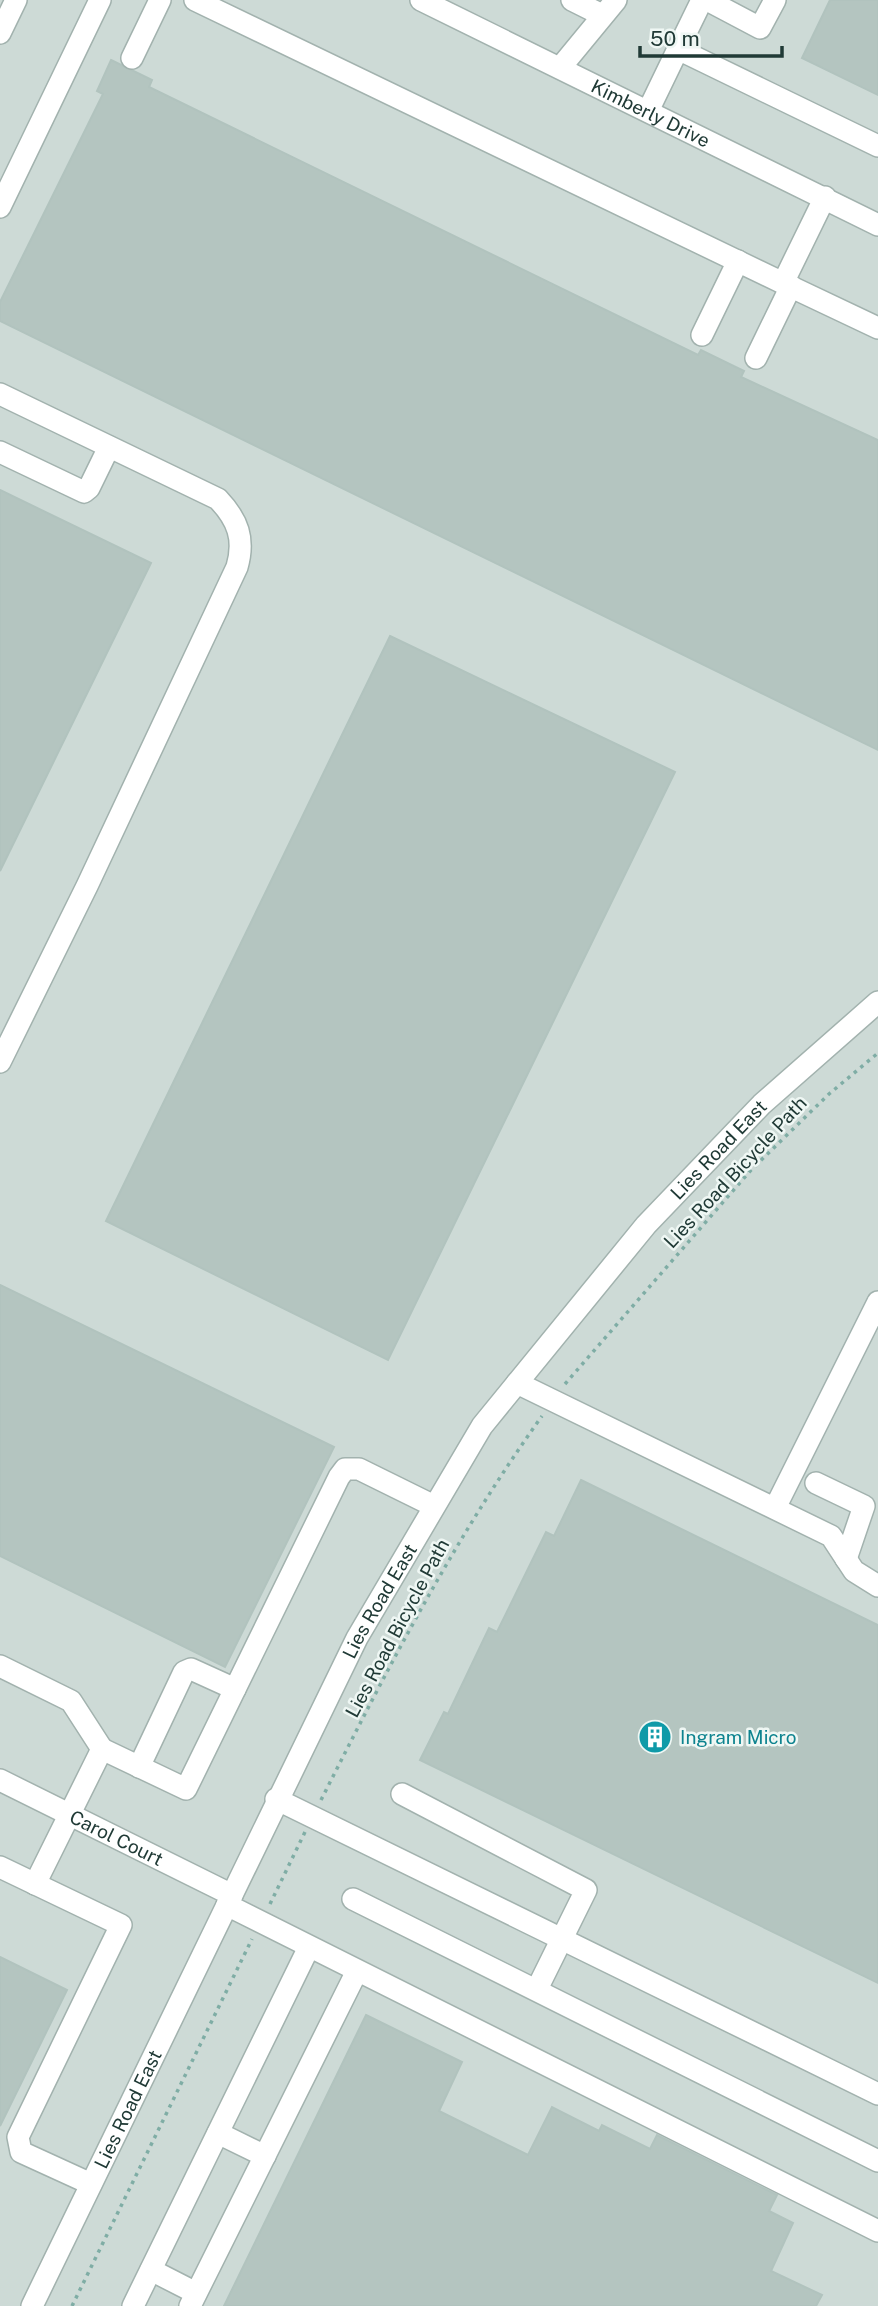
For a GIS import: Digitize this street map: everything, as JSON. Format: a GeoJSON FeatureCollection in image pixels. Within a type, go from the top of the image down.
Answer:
{"type":"FeatureCollection","features":[{"type":"Feature","properties":{"kind":"street"},"geometry":{"type":"LineString","coordinates":[[0,33],[16,0]]}},
{"type":"Feature","properties":{"kind":"street"},"geometry":{"type":"LineString","coordinates":[[0,206],[100,0]]}},
{"type":"Feature","properties":{"kind":"street"},"geometry":{"type":"LineString","coordinates":[[132,58],[160,0]]}},
{"type":"Feature","properties":{"kind":"street"},"geometry":{"type":"LineString","coordinates":[[195,0],[878,328]]}},
{"type":"Feature","properties":{"kind":"street","name":"Kimberly Drive"},"geometry":{"type":"LineString","coordinates":[[421,0],[878,225]]}},
{"type":"Feature","properties":{"kind":"street"},"geometry":{"type":"LineString","coordinates":[[648,111],[705,0],[760,28],[775,0]]}},
{"type":"Feature","properties":{"kind":"street"},"geometry":{"type":"LineString","coordinates":[[560,68],[609,8],[576,1]]}},
{"type":"Feature","properties":{"kind":"street"},"geometry":{"type":"LineString","coordinates":[[678,49],[878,146]]}},
{"type":"Feature","properties":{"kind":"street"},"geometry":{"type":"LineString","coordinates":[[756,358],[825,197]]}},
{"type":"Feature","properties":{"kind":"street"},"geometry":{"type":"LineString","coordinates":[[702,335],[738,261]]}},
{"type":"Feature","properties":{"kind":"street"},"geometry":{"type":"LineString","coordinates":[[0,394],[218,499],[237,525],[240,555],[87,887],[0,1062]]}},
{"type":"Feature","properties":{"kind":"street"},"geometry":{"type":"LineString","coordinates":[[0,452],[83,492],[89,488],[109,446]]}},
{"type":"Feature","properties":{"kind":"street","name":"Lies Road East"},"geometry":{"type":"LineString","coordinates":[[32,2306],[276,1799],[357,1638],[482,1426],[646,1225],[730,1135],[878,1002]]}},
{"type":"Feature","properties":{"kind":"street"},"geometry":{"type":"LineString","coordinates":[[775,1508],[878,1302]]}},
{"type":"Feature","properties":{"kind":"street"},"geometry":{"type":"LineString","coordinates":[[517,1383],[831,1536],[854,1572],[878,1586]]}},
{"type":"Feature","properties":{"kind":"street"},"geometry":{"type":"LineString","coordinates":[[0,1667],[71,1701],[102,1749],[186,1789],[345,1469],[359,1469],[434,1506]]}},
{"type":"Feature","properties":{"kind":"street"},"geometry":{"type":"LineString","coordinates":[[816,1483],[864,1506],[846,1559]]}},
{"type":"Feature","properties":{"kind":"street"},"geometry":{"type":"LineString","coordinates":[[139,1767],[184,1672],[191,1668],[235,1689]]}},
{"type":"Feature","properties":{"kind":"street"},"geometry":{"type":"LineString","coordinates":[[36,1884],[102,1749]]}},
{"type":"Feature","properties":{"kind":"street","name":"Carol Court"},"geometry":{"type":"LineString","coordinates":[[0,1780],[229,1900],[260,1922],[878,2231]]}},
{"type":"Feature","properties":{"kind":"street"},"geometry":{"type":"LineString","coordinates":[[402,1794],[586,1890],[537,1989]]}},
{"type":"Feature","properties":{"kind":"street"},"geometry":{"type":"LineString","coordinates":[[276,1799],[878,2094]]}},
{"type":"Feature","properties":{"kind":"street"},"geometry":{"type":"LineString","coordinates":[[0,1867],[121,1925],[18,2137],[21,2152]]}},
{"type":"Feature","properties":{"kind":"street"},"geometry":{"type":"LineString","coordinates":[[353,1899],[878,2161]]}},
{"type":"Feature","properties":{"kind":"street"},"geometry":{"type":"LineString","coordinates":[[133,2306],[309,1947]]}},
{"type":"Feature","properties":{"kind":"street"},"geometry":{"type":"LineString","coordinates":[[151,2270],[193,2300],[357,1971]]}},
{"type":"Feature","properties":{"kind":"street"},"geometry":{"type":"LineString","coordinates":[[218,2133],[265,2156]]}},
{"type":"Feature","properties":{"kind":"street"},"geometry":{"type":"LineString","coordinates":[[0,2142],[91,2184]]}},
{"type":"Feature","properties":{"kind":"path","name":"Lies Road Bicycle Path"},"geometry":{"type":"LineString","coordinates":[[72,2306],[260,1922],[436,1578],[501,1473],[553,1401],[751,1170],[829,1094],[878,1053]]}},
{"type":"Feature","properties":{"kind":"shaded area"},"geometry":{"type":"Polygon","coordinates":[[[0,0],[878,0],[878,2306],[0,2306],[0,0]]]}},
{"type":"Feature","properties":{"kind":"building"},"geometry":{"type":"Polygon","coordinates":[[[830,0],[878,0],[878,95],[802,58],[830,0]]]}},
{"type":"Feature","properties":{"kind":"building"},"geometry":{"type":"Polygon","coordinates":[[[111,60],[152,80],[149,87],[698,355],[701,350],[744,371],[741,377],[878,440],[878,750],[0,321],[0,302],[103,94],[97,91],[111,60]]]}},
{"type":"Feature","properties":{"kind":"building"},"geometry":{"type":"Polygon","coordinates":[[[0,490],[151,563],[0,871],[0,490]]]}},
{"type":"Feature","properties":{"kind":"building"},"geometry":{"type":"Polygon","coordinates":[[[390,636],[675,772],[388,1360],[106,1221],[390,636]]]}},
{"type":"Feature","properties":{"kind":"building"},"geometry":{"type":"Polygon","coordinates":[[[0,1285],[334,1447],[225,1667],[0,1556],[0,1285]]]}},
{"type":"Feature","properties":{"kind":"building","name":"Ingram Micro"},"geometry":{"type":"Polygon","coordinates":[[[581,1480],[878,1625],[878,1983],[420,1760],[444,1712],[448,1714],[489,1628],[497,1632],[546,1532],[554,1536],[581,1480]]]}},
{"type":"Feature","properties":{"kind":"building"},"geometry":{"type":"Polygon","coordinates":[[[0,1957],[67,1990],[0,2126],[0,1957]]]}},
{"type":"Feature","properties":{"kind":"building"},"geometry":{"type":"Polygon","coordinates":[[[366,2015],[462,2062],[439,2111],[528,2155],[552,2107],[599,2131],[602,2125],[650,2149],[657,2135],[777,2195],[769,2211],[793,2223],[771,2271],[822,2295],[816,2306],[224,2306],[366,2015]]]}},
{"type":"Feature","properties":{"kind":"place","name":"Ingram Micro"},"geometry":{"type":"Point","coordinates":[655,1737]}}]}
